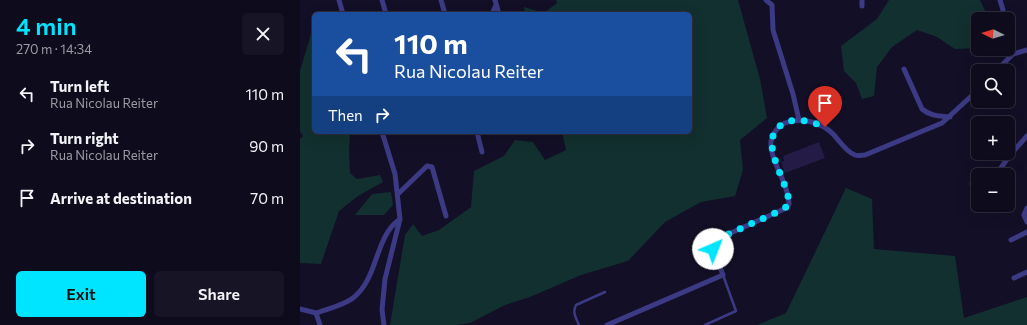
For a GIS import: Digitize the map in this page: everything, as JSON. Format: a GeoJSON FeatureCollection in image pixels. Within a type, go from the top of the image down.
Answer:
{"type":"FeatureCollection","features":[{"type":"Feature","properties":{"kind":"street"},"geometry":{"type":"LineString","coordinates":[[339,0],[342,12]]}},
{"type":"Feature","properties":{"kind":"street"},"geometry":{"type":"LineString","coordinates":[[382,0],[385,12]]}},
{"type":"Feature","properties":{"kind":"street"},"geometry":{"type":"LineString","coordinates":[[441,0],[444,12]]}},
{"type":"Feature","properties":{"kind":"street"},"geometry":{"type":"LineString","coordinates":[[766,0],[772,5],[773,30],[793,94],[798,120]]}},
{"type":"Feature","properties":{"kind":"street"},"geometry":{"type":"LineString","coordinates":[[1000,0],[1003,10]]}},
{"type":"Feature","properties":{"kind":"street"},"geometry":{"type":"LineString","coordinates":[[493,12],[496,2]]}},
{"type":"Feature","properties":{"kind":"street"},"geometry":{"type":"LineString","coordinates":[[496,2],[498,12]]}},
{"type":"Feature","properties":{"kind":"street"},"geometry":{"type":"LineString","coordinates":[[1003,64],[1013,54],[1027,50]]}},
{"type":"Feature","properties":{"kind":"street"},"geometry":{"type":"LineString","coordinates":[[904,69],[922,109],[927,114],[934,116],[950,117]]}},
{"type":"Feature","properties":{"kind":"street"},"geometry":{"type":"LineString","coordinates":[[607,325],[723,276],[713,249],[713,241],[784,209],[789,204],[789,195],[773,154],[771,143],[775,131],[782,124],[798,120],[813,122],[825,127],[855,155],[864,155],[933,128],[950,117],[971,97]]}},
{"type":"Feature","properties":{"kind":"street"},"geometry":{"type":"LineString","coordinates":[[383,134],[393,167],[398,194],[400,219],[385,279],[382,310],[384,325]]}},
{"type":"Feature","properties":{"kind":"street"},"geometry":{"type":"LineString","coordinates":[[478,134],[482,152]]}},
{"type":"Feature","properties":{"kind":"street"},"geometry":{"type":"LineString","coordinates":[[1001,168],[1027,136]]}},
{"type":"Feature","properties":{"kind":"street"},"geometry":{"type":"LineString","coordinates":[[398,194],[427,166],[432,167],[446,216]]}},
{"type":"Feature","properties":{"kind":"street"},"geometry":{"type":"LineString","coordinates":[[1027,208],[1024,215],[1027,222]]}},
{"type":"Feature","properties":{"kind":"street"},"geometry":{"type":"LineString","coordinates":[[300,309],[316,313],[352,299],[360,292],[372,273],[388,229],[400,219]]}},
{"type":"Feature","properties":{"kind":"street"},"geometry":{"type":"LineString","coordinates":[[1012,240],[1027,232]]}},
{"type":"Feature","properties":{"kind":"street"},"geometry":{"type":"LineString","coordinates":[[1014,278],[1027,272]]}},
{"type":"Feature","properties":{"kind":"street"},"geometry":{"type":"LineString","coordinates":[[316,313],[320,325]]}},
{"type":"Feature","properties":{"kind":"lane"},"geometry":{"type":"LineString","coordinates":[[705,325],[736,311],[723,276]]}},
{"type":"Feature","properties":{"kind":"lane"},"geometry":{"type":"LineString","coordinates":[[579,325],[574,314],[574,308],[576,305],[605,292]]}},
{"type":"Feature","properties":{"kind":"green space"},"geometry":{"type":"Polygon","coordinates":[[[556,0],[738,0],[760,79],[767,118],[740,140],[743,170],[735,196],[701,202],[665,222],[628,261],[581,275],[530,297],[505,305],[470,323],[456,325],[390,325],[405,235],[413,224],[422,236],[439,230],[471,207],[474,171],[504,156],[515,140],[533,142],[545,160],[566,150],[562,134],[692,134],[692,12],[545,12],[557,3],[556,0]]]}},
{"type":"Feature","properties":{"kind":"green space"},"geometry":{"type":"Polygon","coordinates":[[[889,0],[980,0],[986,12],[971,12],[971,48],[955,49],[937,37],[917,30],[892,47],[877,67],[874,96],[862,99],[856,83],[844,71],[841,46],[877,19],[889,0]]]}},
{"type":"Feature","properties":{"kind":"green space"},"geometry":{"type":"Polygon","coordinates":[[[524,7],[541,12],[525,12],[524,7]]]}},
{"type":"Feature","properties":{"kind":"green space"},"geometry":{"type":"Polygon","coordinates":[[[312,31],[312,134],[350,134],[350,173],[357,179],[380,175],[383,182],[358,196],[339,211],[321,264],[300,263],[300,139],[303,136],[300,131],[300,71],[312,31]]]}},
{"type":"Feature","properties":{"kind":"green space"},"geometry":{"type":"Polygon","coordinates":[[[846,188],[872,199],[874,249],[955,256],[964,318],[1027,297],[1027,325],[757,325],[786,313],[846,188]]]}},
{"type":"Feature","properties":{"kind":"green space"},"geometry":{"type":"Polygon","coordinates":[[[391,192],[393,205],[384,215],[355,215],[372,194],[391,192]]]}},
{"type":"Feature","properties":{"kind":"building"},"geometry":{"type":"Polygon","coordinates":[[[819,142],[825,158],[785,173],[781,162],[784,161],[783,156],[819,142]]]}},
{"type":"Feature","properties":{"kind":"route"},"geometry":{"type":"LineString","coordinates":[[713,249],[713,241],[784,209],[789,204],[789,195],[773,154],[771,143],[775,131],[782,124],[798,120],[813,122],[825,127]]}}]}
